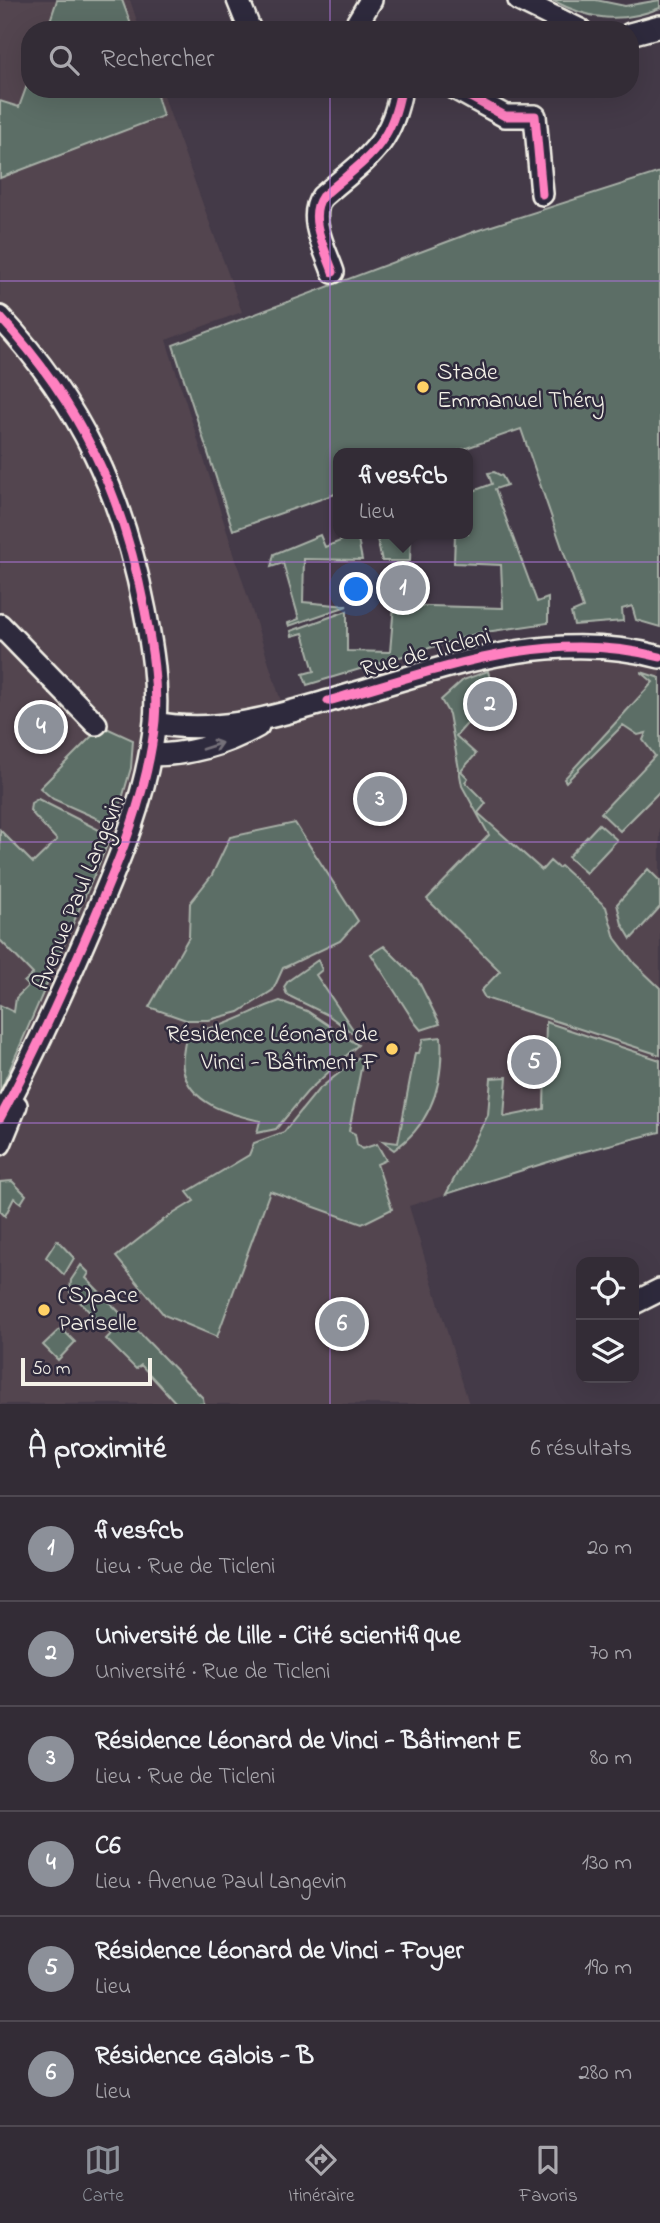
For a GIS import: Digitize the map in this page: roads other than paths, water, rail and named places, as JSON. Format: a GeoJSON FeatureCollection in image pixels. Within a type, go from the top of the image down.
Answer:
{"type":"FeatureCollection","features":[{"type":"Feature","properties":{"kind":"street"},"geometry":{"type":"LineString","coordinates":[[238,0],[246,21]]}},
{"type":"Feature","properties":{"kind":"street"},"geometry":{"type":"LineString","coordinates":[[249,21],[255,0]]}},
{"type":"Feature","properties":{"kind":"street"},"geometry":{"type":"LineString","coordinates":[[358,21],[371,0]]}},
{"type":"Feature","properties":{"kind":"street"},"geometry":{"type":"LineString","coordinates":[[519,0],[562,21]]}},
{"type":"Feature","properties":{"kind":"street"},"geometry":{"type":"LineString","coordinates":[[639,32],[660,26]]}},
{"type":"Feature","properties":{"kind":"street"},"geometry":{"type":"LineString","coordinates":[[333,272],[317,223],[316,208],[322,197],[384,141],[395,119],[399,98]]}},
{"type":"Feature","properties":{"kind":"street"},"geometry":{"type":"LineString","coordinates":[[472,98],[505,116],[535,116],[542,194]]}},
{"type":"Feature","properties":{"kind":"street","name":"Avenue Paul Langevin"},"geometry":{"type":"LineString","coordinates":[[0,1118],[30,1063],[115,870],[137,809],[155,723],[155,674],[125,523],[102,464],[66,401],[3,327]]}},
{"type":"Feature","properties":{"kind":"street"},"geometry":{"type":"LineString","coordinates":[[0,625],[96,724]]}},
{"type":"Feature","properties":{"kind":"street","name":"Rue de Ticleni"},"geometry":{"type":"LineString","coordinates":[[155,723],[189,729],[269,719],[475,659],[517,650],[596,646],[660,657]]}},
{"type":"Feature","properties":{"kind":"street","name":"Rue de Ticleni"},"geometry":{"type":"LineString","coordinates":[[150,755],[174,755],[199,750],[232,740],[269,719]]}},
{"type":"Feature","properties":{"kind":"street","name":"Avenue Paul Langevin"},"geometry":{"type":"LineString","coordinates":[[0,1144],[12,1119],[30,1063]]}},
{"type":"Feature","properties":{"kind":"street"},"geometry":{"type":"LineString","coordinates":[[639,1300],[660,1290]]}},
{"type":"Feature","properties":{"kind":"place","name":"Stade Emmanuel Théry"},"geometry":{"type":"Point","coordinates":[423,387]}},
{"type":"Feature","properties":{"kind":"place","name":"fivesfcb"},"geometry":{"type":"Point","coordinates":[403,588]}},
{"type":"Feature","properties":{"kind":"place","name":"Université de Lille ‐ Cité scientifique"},"geometry":{"type":"Point","coordinates":[490,704]}},
{"type":"Feature","properties":{"kind":"place","name":"C6"},"geometry":{"type":"Point","coordinates":[41,727]}},
{"type":"Feature","properties":{"kind":"place","name":"Résidence Léonard de Vinci - Bâtiment E"},"geometry":{"type":"Point","coordinates":[380,799]}},
{"type":"Feature","properties":{"kind":"place","name":"Résidence Léonard de Vinci - Bâtiment F"},"geometry":{"type":"Point","coordinates":[392,1049]}},
{"type":"Feature","properties":{"kind":"place","name":"Résidence Léonard de Vinci - Foyer"},"geometry":{"type":"Point","coordinates":[534,1062]}},
{"type":"Feature","properties":{"kind":"place","name":"(S)pace Pariselle"},"geometry":{"type":"Point","coordinates":[44,1310]}},
{"type":"Feature","properties":{"kind":"place","name":"Résidence Galois - B"},"geometry":{"type":"Point","coordinates":[342,1324]}}]}
